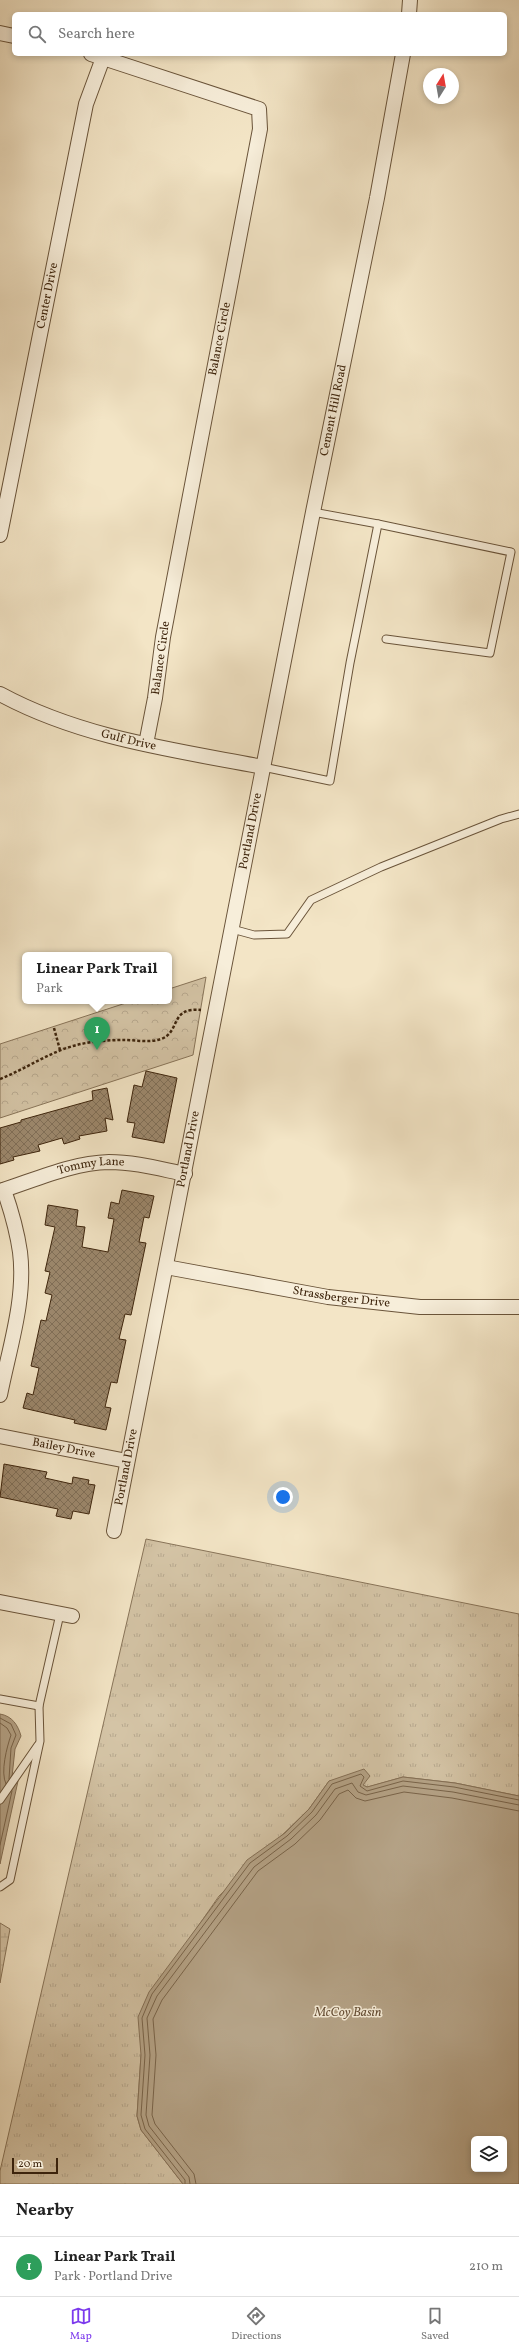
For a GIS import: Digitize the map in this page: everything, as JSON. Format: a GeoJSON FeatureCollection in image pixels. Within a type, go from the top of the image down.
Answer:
{"type":"FeatureCollection","features":[{"type":"Feature","properties":{"kind":"street"},"geometry":{"type":"LineString","coordinates":[[410,0],[410,12]]}},
{"type":"Feature","properties":{"kind":"street"},"geometry":{"type":"LineString","coordinates":[[0,33],[12,36]]}},
{"type":"Feature","properties":{"kind":"street","name":"Center Drive"},"geometry":{"type":"LineString","coordinates":[[0,535],[86,104],[97,56]]}},
{"type":"Feature","properties":{"kind":"street","name":"Balance Circle"},"geometry":{"type":"LineString","coordinates":[[97,56],[259,109],[260,129],[163,637],[155,698],[146,744]]}},
{"type":"Feature","properties":{"kind":"street","name":"Cement Hill Road"},"geometry":{"type":"LineString","coordinates":[[263,767],[377,198],[403,56]]}},
{"type":"Feature","properties":{"kind":"street","name":"Gulf Drive"},"geometry":{"type":"LineString","coordinates":[[0,694],[27,709],[62,723],[99,734],[263,767]]}},
{"type":"Feature","properties":{"kind":"street","name":"Portland Drive"},"geometry":{"type":"LineString","coordinates":[[114,1531],[185,1174],[263,767]]}},
{"type":"Feature","properties":{"kind":"street","name":"Tommy Lane"},"geometry":{"type":"LineString","coordinates":[[2,1190],[67,1169],[108,1162],[138,1165],[185,1174]]}},
{"type":"Feature","properties":{"kind":"street"},"geometry":{"type":"LineString","coordinates":[[0,1395],[18,1306],[21,1279],[19,1246],[2,1190]]}},
{"type":"Feature","properties":{"kind":"street","name":"Strassberger Drive"},"geometry":{"type":"LineString","coordinates":[[166,1267],[328,1297],[420,1308],[519,1307]]}},
{"type":"Feature","properties":{"kind":"street","name":"Bailey Drive"},"geometry":{"type":"LineString","coordinates":[[0,1436],[127,1462]]}},
{"type":"Feature","properties":{"kind":"street"},"geometry":{"type":"LineString","coordinates":[[0,1602],[66,1615]]}},
{"type":"Feature","properties":{"kind":"lane"},"geometry":{"type":"LineString","coordinates":[[313,512],[511,552],[490,653],[386,639]]}},
{"type":"Feature","properties":{"kind":"lane"},"geometry":{"type":"LineString","coordinates":[[263,767],[330,781],[350,663],[378,524]]}},
{"type":"Feature","properties":{"kind":"lane"},"geometry":{"type":"LineString","coordinates":[[232,929],[254,935],[287,934],[311,900],[381,867],[501,819],[519,814]]}},
{"type":"Feature","properties":{"kind":"lane"},"geometry":{"type":"LineString","coordinates":[[0,1888],[10,1880],[40,1741],[39,1706],[66,1615]]}},
{"type":"Feature","properties":{"kind":"lane"},"geometry":{"type":"LineString","coordinates":[[0,1698],[39,1706]]}},
{"type":"Feature","properties":{"kind":"lane"},"geometry":{"type":"LineString","coordinates":[[0,1800],[40,1741]]}},
{"type":"Feature","properties":{"kind":"path"},"geometry":{"type":"LineString","coordinates":[[0,1078],[60,1050],[100,1041],[157,1040],[170,1033],[178,1016],[186,1011],[195,1010],[216,1013]]}},
{"type":"Feature","properties":{"kind":"path"},"geometry":{"type":"LineString","coordinates":[[54,1028],[60,1050]]}},
{"type":"Feature","properties":{"kind":"green space"},"geometry":{"type":"Polygon","coordinates":[[[206,977],[193,1055],[0,1118],[0,1044],[123,1004],[172,1004],[172,988],[206,977]]]}},
{"type":"Feature","properties":{"kind":"green space"},"geometry":{"type":"Polygon","coordinates":[[[146,1539],[519,1614],[519,1796],[455,1783],[403,1777],[368,1787],[329,1781],[309,1809],[219,1896],[192,1935],[141,2055],[137,2116],[141,2130],[183,2184],[0,2184],[0,2171],[146,1539]]]}},
{"type":"Feature","properties":{"kind":"green space"},"geometry":{"type":"Polygon","coordinates":[[[0,1923],[10,1929],[0,1983],[0,1923]]]}},
{"type":"Feature","properties":{"kind":"water"},"geometry":{"type":"Polygon","coordinates":[[[0,1714],[8,1717],[14,1722],[21,1736],[15,1749],[12,1777],[18,1781],[0,1864],[0,1714]]]}},
{"type":"Feature","properties":{"kind":"water","name":"McCoy Basin"},"geometry":{"type":"Polygon","coordinates":[[[364,1769],[370,1776],[363,1785],[367,1787],[403,1777],[455,1783],[519,1796],[519,2184],[183,2184],[141,2130],[137,2116],[141,2055],[138,2017],[149,1992],[247,1860],[285,1833],[309,1809],[329,1781],[364,1769]]]}},
{"type":"Feature","properties":{"kind":"building"},"geometry":{"type":"Polygon","coordinates":[[[146,1071],[177,1078],[164,1143],[132,1137],[135,1123],[127,1122],[134,1085],[142,1087],[146,1071]]]}},
{"type":"Feature","properties":{"kind":"building"},"geometry":{"type":"Polygon","coordinates":[[[107,1088],[113,1120],[105,1118],[107,1131],[79,1136],[80,1139],[64,1144],[62,1138],[38,1145],[40,1151],[13,1157],[14,1160],[0,1164],[0,1128],[21,1122],[21,1120],[93,1100],[92,1091],[107,1088]]]}},
{"type":"Feature","properties":{"kind":"building"},"geometry":{"type":"Polygon","coordinates":[[[122,1190],[154,1196],[149,1218],[144,1217],[139,1242],[146,1243],[131,1315],[125,1314],[119,1339],[126,1340],[117,1383],[111,1382],[105,1407],[111,1408],[106,1430],[74,1423],[75,1420],[23,1408],[27,1393],[33,1395],[39,1368],[31,1366],[41,1320],[46,1321],[52,1295],[45,1293],[50,1272],[45,1271],[55,1227],[45,1225],[48,1205],[78,1210],[76,1226],[85,1227],[82,1247],[108,1252],[114,1219],[108,1218],[111,1202],[119,1204],[122,1190]]]}},
{"type":"Feature","properties":{"kind":"building"},"geometry":{"type":"Polygon","coordinates":[[[4,1464],[47,1472],[45,1478],[72,1484],[73,1477],[89,1480],[88,1484],[95,1485],[89,1514],[73,1511],[71,1519],[56,1516],[58,1509],[0,1497],[4,1464]]]}},
{"type":"Feature","properties":{"kind":"place","name":"Linear Park Trail"},"geometry":{"type":"Point","coordinates":[97,1050]}}]}
